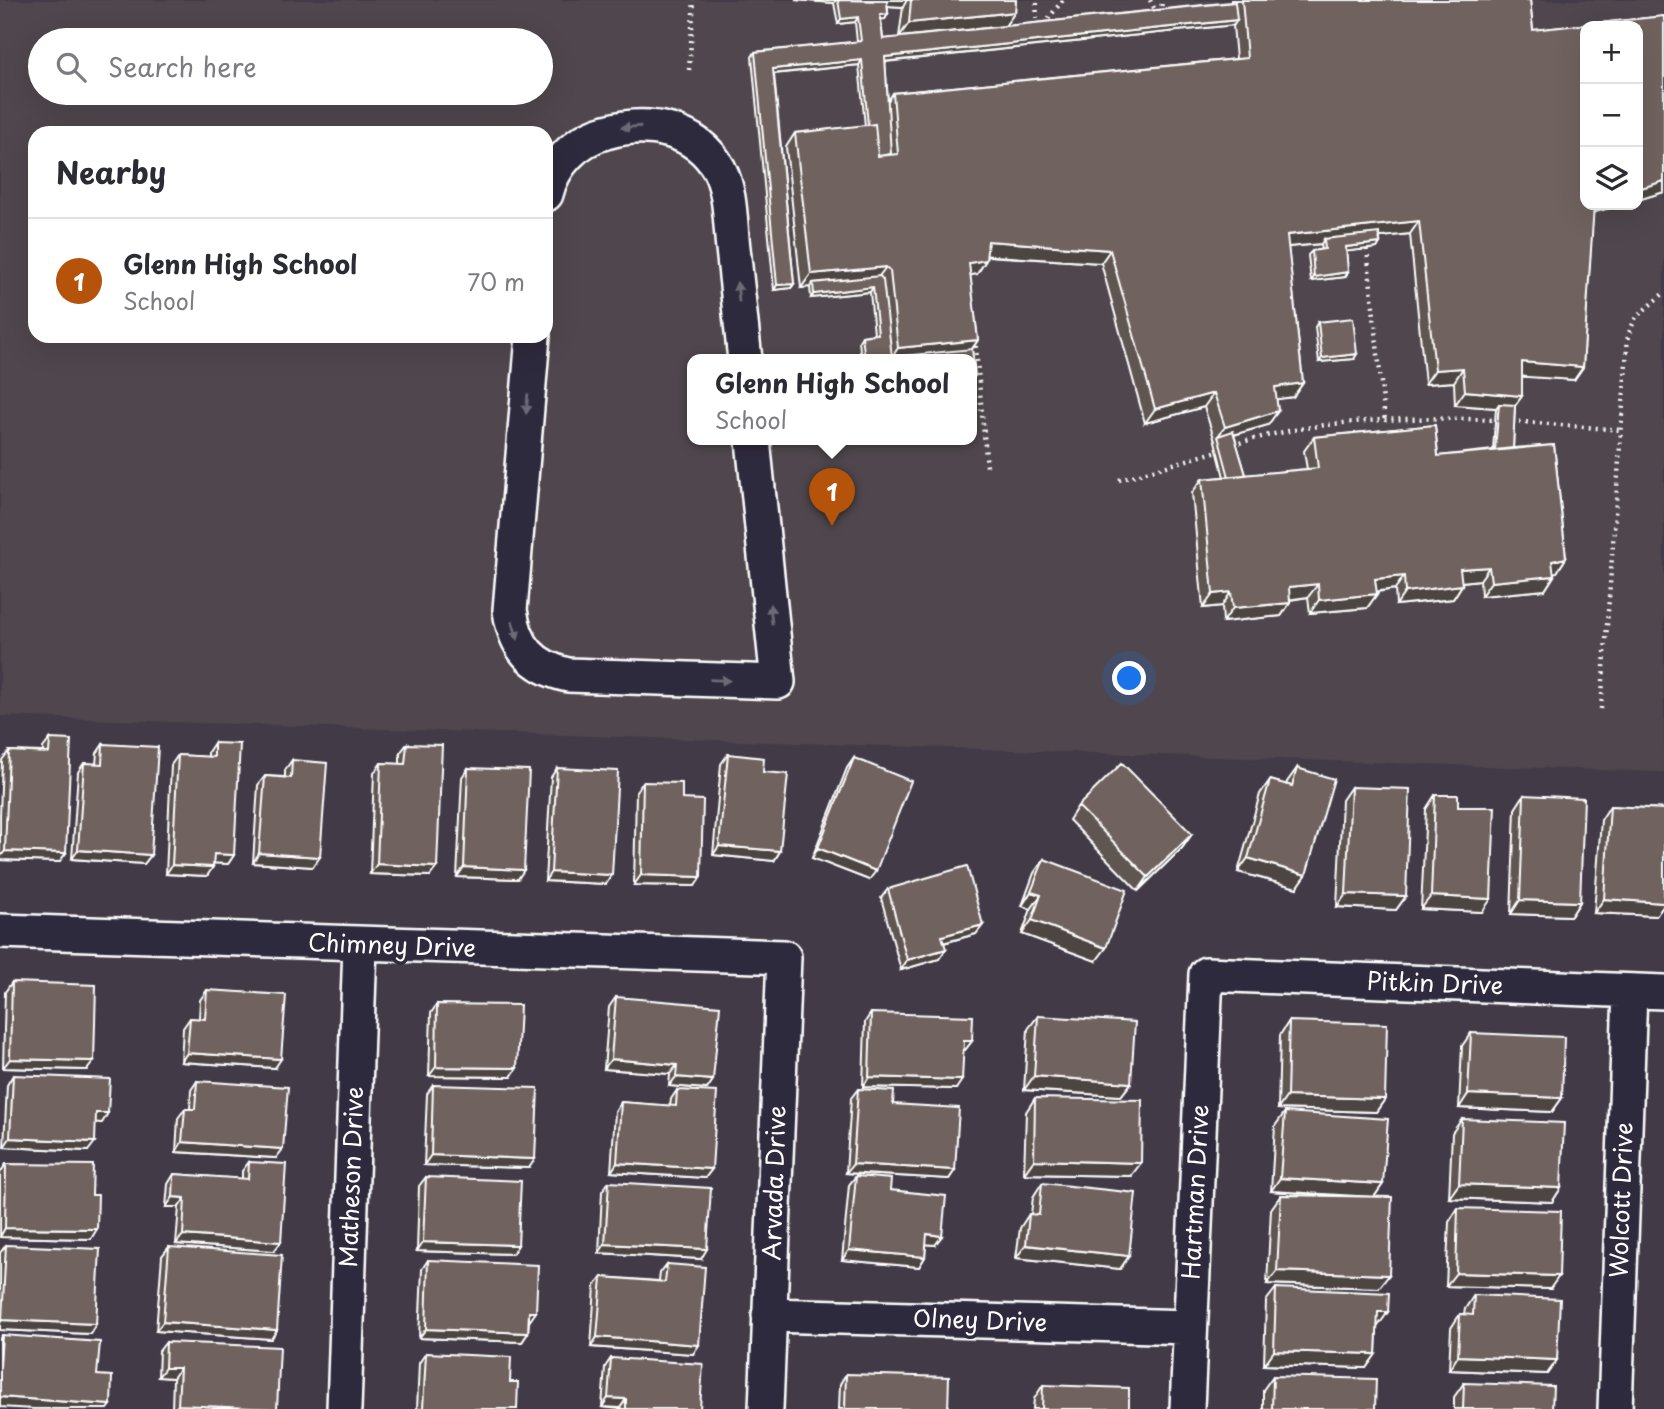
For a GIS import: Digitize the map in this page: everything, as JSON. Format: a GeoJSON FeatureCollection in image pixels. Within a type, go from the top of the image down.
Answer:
{"type":"FeatureCollection","features":[{"type":"Feature","properties":{"kind":"street"},"geometry":{"type":"LineString","coordinates":[[553,174],[565,156],[600,134],[618,128],[660,127],[678,133],[696,144],[719,170],[728,199],[744,354]]}},
{"type":"Feature","properties":{"kind":"street"},"geometry":{"type":"LineString","coordinates":[[532,343],[510,610],[512,629],[520,647],[534,663],[568,675],[778,682],[754,445]]}},
{"type":"Feature","properties":{"kind":"street","name":"Chimney Drive"},"geometry":{"type":"LineString","coordinates":[[0,931],[784,957]]}},
{"type":"Feature","properties":{"kind":"street","name":"Matheson Drive"},"geometry":{"type":"LineString","coordinates":[[344,1409],[360,945]]}},
{"type":"Feature","properties":{"kind":"street","name":"Arvada Drive"},"geometry":{"type":"LineString","coordinates":[[766,1409],[784,957]]}},
{"type":"Feature","properties":{"kind":"street","name":"Pitkin Drive"},"geometry":{"type":"LineString","coordinates":[[1206,974],[1664,992]]}},
{"type":"Feature","properties":{"kind":"street","name":"Hartman Drive"},"geometry":{"type":"LineString","coordinates":[[1187,1409],[1206,974]]}},
{"type":"Feature","properties":{"kind":"street","name":"Wolcott Drive"},"geometry":{"type":"LineString","coordinates":[[1615,1409],[1630,992]]}},
{"type":"Feature","properties":{"kind":"street","name":"Olney Drive"},"geometry":{"type":"LineString","coordinates":[[769,1315],[1190,1327]]}},
{"type":"Feature","properties":{"kind":"path"},"geometry":{"type":"LineString","coordinates":[[689,70],[694,0]]}},
{"type":"Feature","properties":{"kind":"path"},"geometry":{"type":"LineString","coordinates":[[1036,27],[1037,0]]}},
{"type":"Feature","properties":{"kind":"path"},"geometry":{"type":"LineString","coordinates":[[1043,26],[1063,0]]}},
{"type":"Feature","properties":{"kind":"path"},"geometry":{"type":"LineString","coordinates":[[1150,0],[1159,14],[1162,0]]}},
{"type":"Feature","properties":{"kind":"path"},"geometry":{"type":"LineString","coordinates":[[1367,249],[1385,421]]}},
{"type":"Feature","properties":{"kind":"path"},"geometry":{"type":"LineString","coordinates":[[1601,709],[1631,324],[1664,293]]}},
{"type":"Feature","properties":{"kind":"path"},"geometry":{"type":"LineString","coordinates":[[974,330],[976,354]]}},
{"type":"Feature","properties":{"kind":"path"},"geometry":{"type":"LineString","coordinates":[[977,362],[987,467]]}},
{"type":"Feature","properties":{"kind":"path"},"geometry":{"type":"LineString","coordinates":[[1233,445],[1272,433],[1427,416],[1495,419]]}},
{"type":"Feature","properties":{"kind":"path"},"geometry":{"type":"LineString","coordinates":[[1512,421],[1621,430]]}},
{"type":"Feature","properties":{"kind":"path"},"geometry":{"type":"LineString","coordinates":[[1119,480],[1218,451]]}},
{"type":"Feature","properties":{"kind":"shaded area"},"geometry":{"type":"Polygon","coordinates":[[[0,0],[1664,0],[1664,772],[0,716],[0,0]]]}},
{"type":"Feature","properties":{"kind":"building"},"geometry":{"type":"Polygon","coordinates":[[[838,0],[887,1],[888,14],[880,15],[883,39],[1235,2],[1237,20],[885,57],[891,154],[878,156],[875,124],[868,125],[862,60],[773,69],[794,284],[777,285],[755,52],[861,41],[858,17],[841,19],[838,0]]]}},
{"type":"Feature","properties":{"kind":"building"},"geometry":{"type":"Polygon","coordinates":[[[911,0],[1016,0],[1015,12],[909,23],[911,0]]]}},
{"type":"Feature","properties":{"kind":"building"},"geometry":{"type":"Polygon","coordinates":[[[1242,0],[1530,0],[1533,30],[1580,25],[1580,210],[1594,210],[1583,367],[1522,362],[1522,396],[1465,391],[1463,368],[1435,370],[1419,221],[1287,235],[1303,383],[1275,387],[1278,411],[1225,427],[1214,393],[1155,409],[1110,250],[988,241],[986,260],[969,263],[978,340],[898,348],[890,271],[886,267],[811,274],[795,133],[875,124],[878,156],[898,154],[893,93],[1247,58],[1242,0]]]}},
{"type":"Feature","properties":{"kind":"building"},"geometry":{"type":"Polygon","coordinates":[[[1664,16],[1664,181],[1643,187],[1643,21],[1617,21],[1664,16]]]}},
{"type":"Feature","properties":{"kind":"building"},"geometry":{"type":"Polygon","coordinates":[[[1379,233],[1380,243],[1346,247],[1348,272],[1314,277],[1312,251],[1325,249],[1324,239],[1379,233]]]}},
{"type":"Feature","properties":{"kind":"building"},"geometry":{"type":"Polygon","coordinates":[[[880,276],[883,280],[892,354],[864,354],[862,336],[878,334],[873,287],[814,294],[813,283],[880,276]]]}},
{"type":"Feature","properties":{"kind":"building"},"geometry":{"type":"Polygon","coordinates":[[[1353,318],[1357,354],[1322,358],[1318,322],[1353,318]]]}},
{"type":"Feature","properties":{"kind":"building"},"geometry":{"type":"Polygon","coordinates":[[[972,349],[973,354],[922,354],[972,349]]]}},
{"type":"Feature","properties":{"kind":"building"},"geometry":{"type":"Polygon","coordinates":[[[1499,404],[1515,405],[1513,448],[1495,450],[1499,404]]]}},
{"type":"Feature","properties":{"kind":"building"},"geometry":{"type":"Polygon","coordinates":[[[1435,425],[1438,456],[1554,445],[1566,558],[1552,561],[1554,576],[1491,582],[1489,567],[1460,569],[1462,585],[1405,592],[1404,576],[1375,579],[1377,594],[1319,600],[1318,584],[1289,587],[1290,603],[1233,608],[1231,592],[1213,594],[1202,479],[1318,468],[1314,437],[1435,425]]]}},
{"type":"Feature","properties":{"kind":"building"},"geometry":{"type":"Polygon","coordinates":[[[1233,431],[1246,475],[1229,477],[1218,436],[1233,431]]]}},
{"type":"Feature","properties":{"kind":"building"},"geometry":{"type":"Polygon","coordinates":[[[50,739],[71,740],[66,853],[5,851],[9,751],[49,753],[50,739]]]}},
{"type":"Feature","properties":{"kind":"building"},"geometry":{"type":"Polygon","coordinates":[[[214,743],[240,744],[234,855],[214,854],[213,867],[172,865],[178,755],[214,757],[214,743]]]}},
{"type":"Feature","properties":{"kind":"building"},"geometry":{"type":"Polygon","coordinates":[[[103,744],[158,747],[151,855],[78,850],[84,763],[102,764],[103,744]]]}},
{"type":"Feature","properties":{"kind":"building"},"geometry":{"type":"Polygon","coordinates":[[[407,744],[442,745],[437,867],[377,864],[381,763],[405,764],[407,744]]]}},
{"type":"Feature","properties":{"kind":"building"},"geometry":{"type":"Polygon","coordinates":[[[728,754],[764,758],[763,772],[788,774],[780,851],[719,846],[728,754]]]}},
{"type":"Feature","properties":{"kind":"building"},"geometry":{"type":"Polygon","coordinates":[[[854,758],[911,781],[876,871],[818,848],[854,758]]]}},
{"type":"Feature","properties":{"kind":"building"},"geometry":{"type":"Polygon","coordinates":[[[292,760],[327,763],[320,857],[259,853],[265,776],[291,778],[292,760]]]}},
{"type":"Feature","properties":{"kind":"building"},"geometry":{"type":"Polygon","coordinates":[[[1122,763],[1192,834],[1148,877],[1078,806],[1122,763]]]}},
{"type":"Feature","properties":{"kind":"building"},"geometry":{"type":"Polygon","coordinates":[[[468,768],[529,770],[524,870],[464,867],[468,768]]]}},
{"type":"Feature","properties":{"kind":"building"},"geometry":{"type":"Polygon","coordinates":[[[557,768],[618,771],[612,875],[551,872],[557,768]]]}},
{"type":"Feature","properties":{"kind":"building"},"geometry":{"type":"Polygon","coordinates":[[[1297,768],[1334,779],[1306,875],[1248,858],[1270,780],[1292,786],[1297,768]]]}},
{"type":"Feature","properties":{"kind":"building"},"geometry":{"type":"Polygon","coordinates":[[[643,782],[682,783],[682,799],[703,800],[701,877],[641,875],[643,782]]]}},
{"type":"Feature","properties":{"kind":"building"},"geometry":{"type":"Polygon","coordinates":[[[1351,787],[1410,789],[1406,896],[1346,894],[1351,787]]]}},
{"type":"Feature","properties":{"kind":"building"},"geometry":{"type":"Polygon","coordinates":[[[1435,795],[1458,795],[1458,807],[1495,807],[1491,899],[1431,896],[1435,795]]]}},
{"type":"Feature","properties":{"kind":"building"},"geometry":{"type":"Polygon","coordinates":[[[1524,795],[1584,798],[1580,902],[1520,900],[1524,795]]]}},
{"type":"Feature","properties":{"kind":"building"},"geometry":{"type":"Polygon","coordinates":[[[1610,806],[1664,809],[1664,903],[1604,899],[1610,806]]]}},
{"type":"Feature","properties":{"kind":"building"},"geometry":{"type":"Polygon","coordinates":[[[1044,859],[1127,890],[1106,948],[1032,920],[1041,895],[1031,892],[1044,859]]]}},
{"type":"Feature","properties":{"kind":"building"},"geometry":{"type":"Polygon","coordinates":[[[967,866],[983,925],[942,936],[946,949],[907,960],[888,889],[967,866]]]}},
{"type":"Feature","properties":{"kind":"building"},"geometry":{"type":"Polygon","coordinates":[[[12,982],[96,985],[94,1061],[10,1059],[12,982]]]}},
{"type":"Feature","properties":{"kind":"building"},"geometry":{"type":"Polygon","coordinates":[[[207,990],[286,995],[281,1059],[187,1053],[190,1018],[205,1019],[207,990]]]}},
{"type":"Feature","properties":{"kind":"building"},"geometry":{"type":"Polygon","coordinates":[[[616,997],[720,1006],[713,1080],[676,1077],[677,1065],[611,1059],[616,997]]]}},
{"type":"Feature","properties":{"kind":"building"},"geometry":{"type":"Polygon","coordinates":[[[437,1004],[520,1005],[517,1068],[436,1067],[437,1004]]]}},
{"type":"Feature","properties":{"kind":"building"},"geometry":{"type":"Polygon","coordinates":[[[871,1013],[973,1016],[972,1041],[964,1041],[962,1080],[869,1077],[871,1013]]]}},
{"type":"Feature","properties":{"kind":"building"},"geometry":{"type":"Polygon","coordinates":[[[1038,1016],[1135,1022],[1131,1083],[1034,1076],[1038,1016]]]}},
{"type":"Feature","properties":{"kind":"building"},"geometry":{"type":"Polygon","coordinates":[[[1289,1021],[1387,1024],[1385,1099],[1287,1096],[1289,1021]]]}},
{"type":"Feature","properties":{"kind":"building"},"geometry":{"type":"Polygon","coordinates":[[[1471,1033],[1564,1037],[1562,1098],[1468,1094],[1471,1033]]]}},
{"type":"Feature","properties":{"kind":"building"},"geometry":{"type":"Polygon","coordinates":[[[13,1075],[110,1079],[108,1113],[96,1113],[95,1142],[10,1138],[13,1075]]]}},
{"type":"Feature","properties":{"kind":"building"},"geometry":{"type":"Polygon","coordinates":[[[197,1081],[288,1087],[283,1149],[182,1142],[185,1109],[195,1109],[197,1081]]]}},
{"type":"Feature","properties":{"kind":"building"},"geometry":{"type":"Polygon","coordinates":[[[433,1085],[538,1088],[535,1159],[431,1155],[433,1085]]]}},
{"type":"Feature","properties":{"kind":"building"},"geometry":{"type":"Polygon","coordinates":[[[858,1089],[894,1091],[893,1104],[959,1108],[955,1170],[853,1164],[858,1089]]]}},
{"type":"Feature","properties":{"kind":"building"},"geometry":{"type":"Polygon","coordinates":[[[677,1090],[717,1092],[712,1169],[617,1163],[621,1102],[676,1106],[677,1090]]]}},
{"type":"Feature","properties":{"kind":"building"},"geometry":{"type":"Polygon","coordinates":[[[1035,1098],[1142,1100],[1141,1163],[1034,1160],[1035,1098]]]}},
{"type":"Feature","properties":{"kind":"building"},"geometry":{"type":"Polygon","coordinates":[[[1285,1112],[1388,1119],[1383,1184],[1280,1178],[1285,1112]]]}},
{"type":"Feature","properties":{"kind":"building"},"geometry":{"type":"Polygon","coordinates":[[[1462,1119],[1564,1123],[1561,1188],[1459,1184],[1462,1119]]]}},
{"type":"Feature","properties":{"kind":"building"},"geometry":{"type":"Polygon","coordinates":[[[249,1162],[286,1164],[281,1242],[183,1235],[185,1198],[173,1197],[174,1174],[248,1179],[249,1162]]]}},
{"type":"Feature","properties":{"kind":"building"},"geometry":{"type":"Polygon","coordinates":[[[6,1164],[93,1165],[92,1195],[98,1195],[97,1229],[5,1228],[6,1164]]]}},
{"type":"Feature","properties":{"kind":"building"},"geometry":{"type":"Polygon","coordinates":[[[856,1176],[891,1179],[890,1190],[946,1196],[942,1236],[927,1234],[925,1257],[849,1250],[856,1176]]]}},
{"type":"Feature","properties":{"kind":"building"},"geometry":{"type":"Polygon","coordinates":[[[426,1177],[521,1181],[518,1245],[423,1242],[426,1177]]]}},
{"type":"Feature","properties":{"kind":"building"},"geometry":{"type":"Polygon","coordinates":[[[609,1182],[711,1188],[707,1249],[605,1244],[609,1182]]]}},
{"type":"Feature","properties":{"kind":"building"},"geometry":{"type":"Polygon","coordinates":[[[1042,1183],[1136,1193],[1129,1256],[1026,1245],[1029,1214],[1039,1215],[1042,1183]]]}},
{"type":"Feature","properties":{"kind":"building"},"geometry":{"type":"Polygon","coordinates":[[[1281,1195],[1392,1197],[1389,1275],[1277,1271],[1281,1195]]]}},
{"type":"Feature","properties":{"kind":"building"},"geometry":{"type":"Polygon","coordinates":[[[1458,1208],[1561,1211],[1559,1276],[1456,1273],[1458,1208]]]}},
{"type":"Feature","properties":{"kind":"building"},"geometry":{"type":"Polygon","coordinates":[[[6,1245],[100,1249],[96,1324],[2,1320],[6,1245]]]}},
{"type":"Feature","properties":{"kind":"building"},"geometry":{"type":"Polygon","coordinates":[[[169,1247],[282,1255],[277,1330],[163,1322],[169,1247]]]}},
{"type":"Feature","properties":{"kind":"building"},"geometry":{"type":"Polygon","coordinates":[[[428,1260],[538,1265],[536,1312],[529,1312],[528,1333],[426,1329],[428,1260]]]}},
{"type":"Feature","properties":{"kind":"building"},"geometry":{"type":"Polygon","coordinates":[[[667,1264],[705,1267],[699,1345],[597,1337],[602,1277],[665,1282],[667,1264]]]}},
{"type":"Feature","properties":{"kind":"building"},"geometry":{"type":"Polygon","coordinates":[[[1276,1288],[1389,1293],[1388,1312],[1378,1312],[1376,1354],[1274,1351],[1276,1288]]]}},
{"type":"Feature","properties":{"kind":"building"},"geometry":{"type":"Polygon","coordinates":[[[1474,1295],[1560,1299],[1557,1360],[1458,1356],[1460,1314],[1473,1315],[1474,1295]]]}},
{"type":"Feature","properties":{"kind":"building"},"geometry":{"type":"Polygon","coordinates":[[[2,1335],[100,1342],[97,1375],[112,1376],[111,1405],[0,1397],[2,1335]]]}},
{"type":"Feature","properties":{"kind":"building"},"geometry":{"type":"Polygon","coordinates":[[[166,1342],[280,1347],[277,1409],[178,1405],[180,1368],[165,1368],[166,1342]]]}},
{"type":"Feature","properties":{"kind":"building"},"geometry":{"type":"Polygon","coordinates":[[[426,1353],[511,1357],[510,1382],[518,1382],[517,1409],[423,1409],[426,1353]]]}},
{"type":"Feature","properties":{"kind":"building"},"geometry":{"type":"Polygon","coordinates":[[[611,1358],[703,1364],[700,1409],[626,1409],[626,1399],[608,1398],[611,1358]]]}},
{"type":"Feature","properties":{"kind":"building"},"geometry":{"type":"Polygon","coordinates":[[[846,1374],[949,1377],[948,1409],[845,1409],[846,1374]]]}},
{"type":"Feature","properties":{"kind":"building"},"geometry":{"type":"Polygon","coordinates":[[[1273,1376],[1376,1379],[1375,1409],[1272,1409],[1273,1376]]]}},
{"type":"Feature","properties":{"kind":"building"},"geometry":{"type":"Polygon","coordinates":[[[1464,1383],[1553,1386],[1552,1409],[1463,1409],[1464,1383]]]}},
{"type":"Feature","properties":{"kind":"building"},"geometry":{"type":"Polygon","coordinates":[[[1043,1385],[1129,1388],[1129,1409],[1042,1409],[1043,1385]]]}},
{"type":"Feature","properties":{"kind":"place","name":"Glenn High School"},"geometry":{"type":"Point","coordinates":[832,526]}}]}
